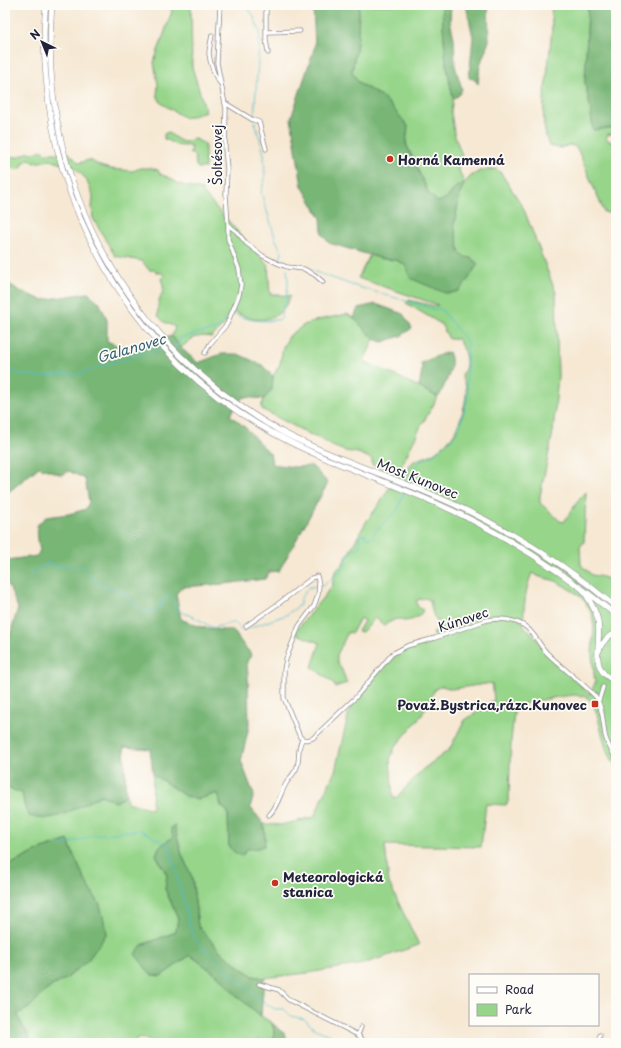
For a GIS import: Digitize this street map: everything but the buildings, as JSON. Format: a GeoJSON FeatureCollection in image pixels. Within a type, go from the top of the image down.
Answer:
{"type":"FeatureCollection","features":[{"type":"Feature","properties":{"kind":"highway"},"geometry":{"type":"LineString","coordinates":[[46,5],[44,36],[45,71],[49,109],[55,142],[69,191],[86,232],[116,287],[159,342],[195,378],[227,404],[257,424],[314,454],[360,469]]}},
{"type":"Feature","properties":{"kind":"highway"},"geometry":{"type":"LineString","coordinates":[[52,5],[50,35],[51,72],[55,109],[68,168],[82,209],[101,249],[121,283],[163,338],[200,374],[232,400],[258,418],[287,434],[360,469]]}},
{"type":"Feature","properties":{"kind":"highway","name":"Most Kunovec"},"geometry":{"type":"LineString","coordinates":[[360,469],[415,488],[466,510],[498,526],[568,571],[602,600]]}},
{"type":"Feature","properties":{"kind":"highway","name":"Most Kunovec"},"geometry":{"type":"LineString","coordinates":[[360,469],[486,526],[550,565],[602,600]]}},
{"type":"Feature","properties":{"kind":"highway"},"geometry":{"type":"LineString","coordinates":[[581,587],[593,606],[597,618],[599,629],[597,650],[598,662],[602,672],[609,678],[616,681]]}},
{"type":"Feature","properties":{"kind":"highway"},"geometry":{"type":"LineString","coordinates":[[602,600],[616,607]]}},
{"type":"Feature","properties":{"kind":"highway"},"geometry":{"type":"LineString","coordinates":[[602,600],[616,615]]}},
{"type":"Feature","properties":{"kind":"highway"},"geometry":{"type":"LineString","coordinates":[[598,654],[603,642],[615,633]]}},
{"type":"Feature","properties":{"kind":"street","name":"Šoltésovej"},"geometry":{"type":"LineString","coordinates":[[220,5],[217,63],[226,109],[225,148],[228,225]]}},
{"type":"Feature","properties":{"kind":"street"},"geometry":{"type":"LineString","coordinates":[[266,5],[266,39],[268,53]]}},
{"type":"Feature","properties":{"kind":"street"},"geometry":{"type":"LineString","coordinates":[[267,32],[300,31]]}},
{"type":"Feature","properties":{"kind":"street","name":"Šoltésovej"},"geometry":{"type":"LineString","coordinates":[[212,35],[209,54],[215,76],[218,82],[222,85]]}},
{"type":"Feature","properties":{"kind":"street"},"geometry":{"type":"LineString","coordinates":[[224,103],[254,121],[259,122],[266,149]]}},
{"type":"Feature","properties":{"kind":"street"},"geometry":{"type":"LineString","coordinates":[[228,225],[236,231],[246,243],[264,256],[287,267],[304,269],[315,275],[323,282]]}},
{"type":"Feature","properties":{"kind":"street"},"geometry":{"type":"LineString","coordinates":[[205,353],[210,344],[227,324],[239,295],[241,285],[239,269],[228,239],[228,225]]}},
{"type":"Feature","properties":{"kind":"street"},"geometry":{"type":"LineString","coordinates":[[246,626],[312,578],[317,576],[319,585],[318,595],[314,606],[299,626],[286,659],[284,670],[284,698],[295,722],[298,734],[302,740],[300,744],[298,765],[296,770],[286,782],[274,809],[269,815]]}},
{"type":"Feature","properties":{"kind":"street","name":"Kúnovec"},"geometry":{"type":"LineString","coordinates":[[302,740],[313,738],[319,733],[356,697],[392,654],[407,646],[495,619],[521,624],[530,630],[546,651],[599,700]]}},
{"type":"Feature","properties":{"kind":"street"},"geometry":{"type":"LineString","coordinates":[[603,687],[599,700],[606,736],[616,759]]}},
{"type":"Feature","properties":{"kind":"street"},"geometry":{"type":"LineString","coordinates":[[259,984],[280,990],[289,1000],[358,1035],[364,1043]]}},
{"type":"Feature","properties":{"kind":"street"},"geometry":{"type":"LineString","coordinates":[[358,1035],[361,1027]]}},
{"type":"Feature","properties":{"kind":"street"},"geometry":{"type":"LineString","coordinates":[[598,1043],[600,1035]]}},
{"type":"Feature","properties":{"kind":"green space"},"geometry":{"type":"Polygon","coordinates":[[[167,5],[191,5],[192,67],[206,112],[185,118],[161,103],[157,95],[158,85],[154,62],[172,11],[167,5]]]}},
{"type":"Feature","properties":{"kind":"green space"},"geometry":{"type":"Polygon","coordinates":[[[313,5],[359,5],[358,37],[352,72],[359,83],[385,99],[408,126],[406,144],[429,194],[438,202],[447,198],[456,187],[464,184],[460,194],[454,225],[460,253],[465,257],[471,258],[478,264],[466,283],[458,291],[453,293],[445,293],[410,278],[405,265],[396,260],[383,259],[329,243],[322,234],[321,218],[302,186],[291,118],[315,46],[313,5]]]}},
{"type":"Feature","properties":{"kind":"green space"},"geometry":{"type":"Polygon","coordinates":[[[359,5],[442,5],[446,63],[453,98],[451,112],[454,133],[462,156],[455,160],[464,183],[471,176],[480,171],[496,169],[501,173],[523,207],[556,293],[558,376],[553,432],[540,496],[540,503],[560,521],[564,522],[586,492],[584,542],[580,547],[581,565],[592,575],[603,577],[613,581],[616,584],[616,766],[606,748],[595,708],[587,698],[579,695],[566,696],[531,702],[515,707],[511,742],[509,800],[506,805],[486,804],[481,847],[385,845],[389,883],[419,945],[363,964],[307,973],[264,978],[253,976],[223,954],[198,926],[192,877],[182,855],[174,825],[171,828],[173,837],[170,839],[160,863],[167,875],[165,889],[178,918],[176,932],[142,945],[161,976],[190,955],[221,978],[237,996],[272,1023],[274,1031],[273,1039],[266,1043],[259,1039],[253,1043],[153,1043],[145,1039],[138,1038],[132,1043],[32,1043],[17,1014],[29,1008],[52,986],[66,979],[88,960],[107,933],[100,905],[86,882],[68,840],[40,850],[5,867],[5,787],[22,793],[25,808],[83,804],[101,795],[116,802],[126,796],[127,802],[152,809],[153,774],[185,796],[199,799],[218,793],[221,806],[228,812],[229,847],[255,849],[265,840],[264,824],[281,825],[314,817],[335,771],[350,708],[377,674],[399,652],[407,648],[435,640],[433,635],[434,632],[436,632],[439,628],[440,624],[434,616],[430,600],[425,598],[417,600],[418,606],[423,610],[420,615],[412,620],[403,621],[401,619],[396,619],[384,625],[375,618],[362,632],[358,631],[364,621],[360,618],[352,633],[348,632],[337,655],[337,662],[347,683],[335,687],[332,682],[312,667],[320,643],[294,633],[333,585],[334,574],[342,565],[366,522],[380,503],[397,475],[404,477],[408,473],[408,468],[413,462],[434,453],[453,435],[460,419],[466,398],[466,387],[462,377],[466,366],[466,358],[458,339],[449,339],[441,324],[406,303],[409,300],[434,306],[438,305],[358,278],[370,255],[383,259],[396,260],[405,265],[465,257],[460,253],[454,225],[463,184],[456,187],[447,198],[438,202],[429,194],[406,143],[408,126],[385,99],[359,83],[352,72],[358,37],[359,5]],[[532,573],[526,592],[523,626],[530,631],[557,664],[590,694],[595,683],[592,655],[594,625],[592,615],[586,603],[579,595],[556,581],[540,577],[532,573]],[[492,683],[452,689],[442,686],[435,689],[422,715],[395,747],[390,759],[393,799],[397,797],[423,769],[449,750],[465,720],[494,700],[492,683]]]}},
{"type":"Feature","properties":{"kind":"green space"},"geometry":{"type":"Polygon","coordinates":[[[442,5],[451,5],[450,21],[454,38],[455,66],[462,89],[458,96],[453,98],[446,63],[442,5]]]}},
{"type":"Feature","properties":{"kind":"green space"},"geometry":{"type":"Polygon","coordinates":[[[466,5],[488,5],[489,41],[480,65],[478,84],[474,79],[469,78],[473,37],[466,5]]]}},
{"type":"Feature","properties":{"kind":"green space"},"geometry":{"type":"Polygon","coordinates":[[[552,5],[588,5],[585,83],[593,130],[616,128],[616,135],[608,134],[606,139],[616,144],[616,212],[604,212],[578,150],[574,146],[570,145],[560,148],[549,146],[546,137],[544,128],[544,110],[552,25],[552,5]]]}},
{"type":"Feature","properties":{"kind":"green space"},"geometry":{"type":"Polygon","coordinates":[[[588,5],[616,5],[616,128],[593,130],[585,83],[588,5]]]}},
{"type":"Feature","properties":{"kind":"green space"},"geometry":{"type":"Polygon","coordinates":[[[168,132],[183,142],[190,141],[193,138],[205,144],[205,168],[198,168],[196,166],[195,157],[189,152],[192,150],[190,146],[176,145],[164,139],[164,134],[168,132]]]}},
{"type":"Feature","properties":{"kind":"green space"},"geometry":{"type":"Polygon","coordinates":[[[42,150],[45,153],[69,153],[79,163],[88,160],[100,166],[111,169],[133,171],[140,168],[150,168],[158,170],[160,174],[179,184],[202,190],[203,193],[268,265],[270,294],[290,296],[285,306],[274,317],[267,319],[254,319],[235,312],[212,337],[202,336],[195,338],[181,348],[172,336],[175,327],[164,322],[158,316],[158,306],[163,290],[163,283],[161,279],[164,275],[162,273],[157,273],[154,270],[149,270],[142,261],[115,256],[93,218],[93,196],[86,179],[75,168],[50,160],[34,163],[30,159],[23,163],[19,170],[5,166],[5,156],[18,157],[29,152],[34,153],[42,150]]]}},
{"type":"Feature","properties":{"kind":"green space"},"geometry":{"type":"Polygon","coordinates":[[[5,281],[18,290],[42,300],[88,293],[99,302],[107,319],[107,341],[121,347],[172,336],[181,348],[198,363],[221,354],[238,354],[262,365],[273,376],[272,389],[264,399],[243,397],[230,415],[246,428],[270,453],[272,464],[294,467],[312,466],[328,483],[279,571],[269,572],[265,579],[182,587],[176,594],[181,619],[197,626],[220,630],[233,630],[250,652],[251,656],[247,661],[249,727],[241,761],[254,795],[250,807],[264,824],[265,840],[264,846],[255,849],[247,849],[242,856],[234,852],[229,847],[228,812],[221,806],[218,793],[199,799],[185,796],[153,774],[150,749],[124,747],[126,796],[116,802],[101,795],[66,813],[48,818],[38,818],[29,816],[25,808],[22,793],[5,787],[5,651],[18,608],[5,577],[5,563],[7,560],[37,556],[40,550],[37,525],[46,517],[69,514],[86,509],[89,502],[85,479],[69,471],[62,475],[39,467],[5,495],[5,281]]]}},
{"type":"Feature","properties":{"kind":"green space"},"geometry":{"type":"Polygon","coordinates":[[[376,304],[403,314],[412,328],[401,336],[382,342],[374,339],[354,318],[358,308],[376,304]]]}},
{"type":"Feature","properties":{"kind":"green space"},"geometry":{"type":"Polygon","coordinates":[[[347,314],[354,318],[374,339],[364,361],[437,397],[397,475],[372,465],[372,459],[358,453],[345,451],[332,446],[263,410],[261,407],[264,399],[272,389],[273,376],[280,364],[283,347],[290,335],[304,325],[318,320],[347,314]]]}},
{"type":"Feature","properties":{"kind":"green space"},"geometry":{"type":"Polygon","coordinates":[[[449,352],[451,357],[451,369],[440,395],[437,397],[419,387],[422,369],[421,363],[449,352]]]}},
{"type":"Feature","properties":{"kind":"green space"},"geometry":{"type":"Polygon","coordinates":[[[174,825],[182,855],[192,877],[198,926],[223,954],[253,976],[264,978],[261,1016],[237,996],[221,978],[190,955],[161,976],[151,975],[135,954],[142,945],[176,932],[178,918],[165,889],[167,875],[156,855],[159,847],[173,837],[171,828],[174,825]]]}},
{"type":"Feature","properties":{"kind":"green space"},"geometry":{"type":"Polygon","coordinates":[[[68,840],[86,882],[100,905],[107,933],[88,960],[66,979],[52,986],[29,1008],[18,1014],[18,1017],[32,1043],[5,1043],[5,893],[8,889],[5,880],[5,867],[40,850],[68,840]]]}},
{"type":"Feature","properties":{"kind":"green space"},"geometry":{"type":"Polygon","coordinates":[[[272,1023],[286,1035],[286,1043],[268,1043],[273,1039],[274,1031],[272,1023]]]}},
{"type":"Feature","properties":{"kind":"waterway","name":"Galanovec"},"geometry":{"type":"LineString","coordinates":[[247,5],[246,6],[254,16],[260,31],[254,119]]}},
{"type":"Feature","properties":{"kind":"waterway","name":"Galanovec"},"geometry":{"type":"LineString","coordinates":[[255,122],[264,154],[265,179],[261,192],[276,240],[282,253],[279,261]]}},
{"type":"Feature","properties":{"kind":"waterway"},"geometry":{"type":"LineString","coordinates":[[279,261],[303,267]]}},
{"type":"Feature","properties":{"kind":"waterway","name":"Galanovec"},"geometry":{"type":"LineString","coordinates":[[232,313],[244,318],[256,320],[268,321],[281,319],[283,303],[287,297],[287,269]]}},
{"type":"Feature","properties":{"kind":"waterway"},"geometry":{"type":"LineString","coordinates":[[310,270],[352,285],[433,309],[441,309],[467,342],[467,401],[460,425],[455,436],[429,458],[420,461],[409,476],[407,483]]}},
{"type":"Feature","properties":{"kind":"waterway","name":"Galanovec"},"geometry":{"type":"LineString","coordinates":[[174,346],[178,345],[180,338],[217,329],[228,316]]}},
{"type":"Feature","properties":{"kind":"waterway","name":"Galanovec"},"geometry":{"type":"LineString","coordinates":[[5,369],[19,374],[42,377],[65,374],[77,375],[111,363],[129,359],[139,354],[163,350]]}},
{"type":"Feature","properties":{"kind":"waterway"},"geometry":{"type":"LineString","coordinates":[[321,587],[339,573],[347,562],[346,559],[353,550],[360,546],[359,534],[366,535],[368,539],[372,537],[375,532],[398,510],[404,491]]}},
{"type":"Feature","properties":{"kind":"waterway"},"geometry":{"type":"LineString","coordinates":[[29,574],[37,572],[49,561],[50,567],[66,565],[74,569],[80,565],[100,584],[122,592],[134,604],[149,613],[162,606],[161,603],[165,596],[172,600],[178,611],[194,617],[213,628],[234,622],[241,631],[286,615],[300,605],[300,599],[309,587],[318,587]]}},
{"type":"Feature","properties":{"kind":"waterway"},"geometry":{"type":"LineString","coordinates":[[59,846],[96,835],[140,830],[169,845],[193,938],[256,997],[275,1009],[284,1009],[291,1016],[304,1019],[315,1029],[340,1039],[343,1043]]}},
{"type":"Feature","properties":{"kind":"place","name":"Horná Kamenná"},"geometry":{"type":"Point","coordinates":[390,159]}},
{"type":"Feature","properties":{"kind":"place","name":"Považ.Bystrica,rázc.Kunovec"},"geometry":{"type":"Point","coordinates":[595,704]}},
{"type":"Feature","properties":{"kind":"place","name":"Meteorologická stanica"},"geometry":{"type":"Point","coordinates":[275,883]}}]}
